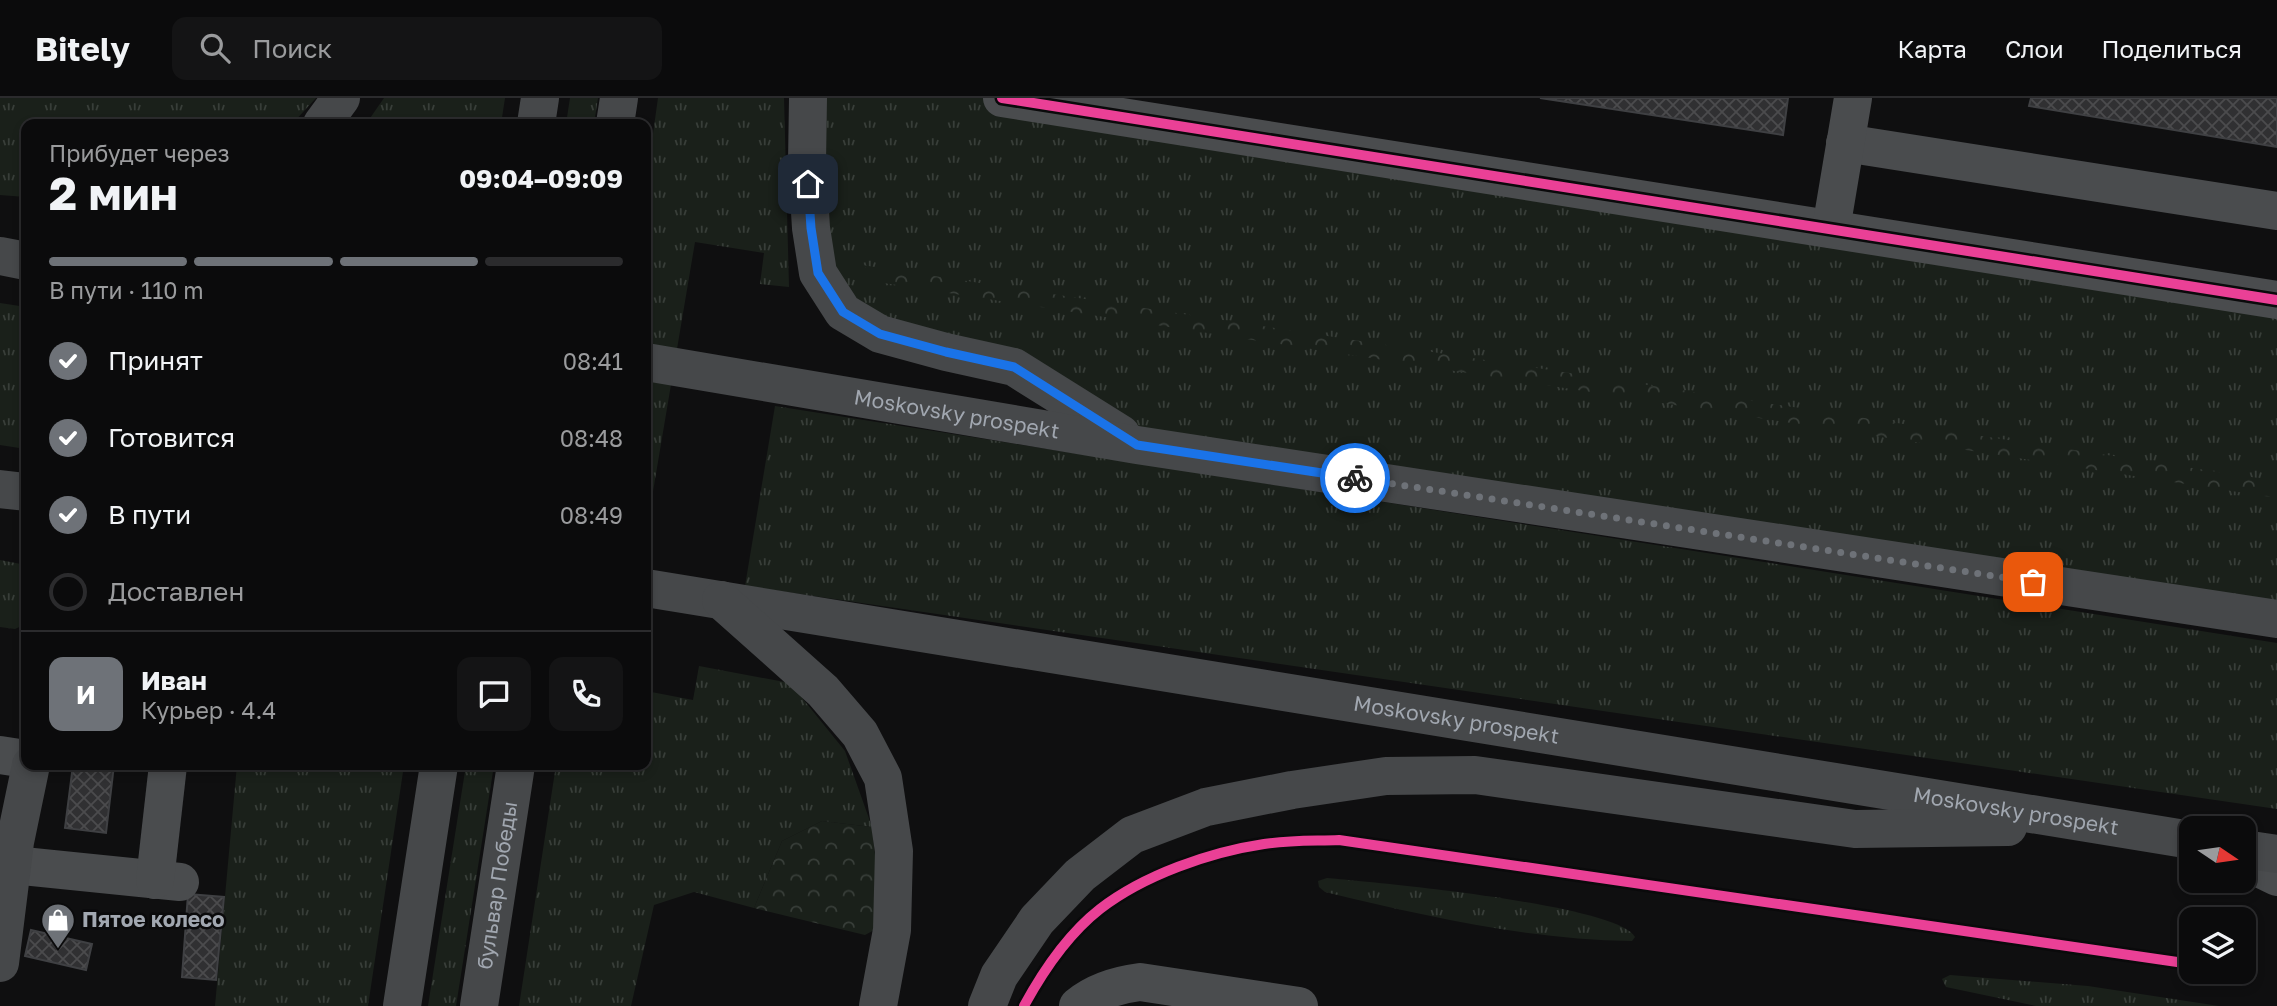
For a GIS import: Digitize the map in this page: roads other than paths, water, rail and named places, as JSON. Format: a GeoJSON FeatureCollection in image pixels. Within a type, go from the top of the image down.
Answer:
{"type":"FeatureCollection","features":[{"type":"Feature","properties":{"kind":"main road"},"geometry":{"type":"LineString","coordinates":[[326,119],[341,98]]}},
{"type":"Feature","properties":{"kind":"main road"},"geometry":{"type":"LineString","coordinates":[[537,119],[540,98]]}},
{"type":"Feature","properties":{"kind":"main road"},"geometry":{"type":"LineString","coordinates":[[616,119],[619,98]]}},
{"type":"Feature","properties":{"kind":"main road"},"geometry":{"type":"LineString","coordinates":[[808,98],[807,163],[816,262],[818,273],[843,312],[880,334],[1014,367],[1137,445]]}},
{"type":"Feature","properties":{"kind":"main road"},"geometry":{"type":"LineString","coordinates":[[0,243],[21,243]]}},
{"type":"Feature","properties":{"kind":"main road"},"geometry":{"type":"LineString","coordinates":[[0,256],[21,260]]}},
{"type":"Feature","properties":{"kind":"main road","name":"Moskovsky prospekt"},"geometry":{"type":"LineString","coordinates":[[651,363],[1137,445],[2277,619]]}},
{"type":"Feature","properties":{"kind":"main road"},"geometry":{"type":"LineString","coordinates":[[0,489],[21,491]]}},
{"type":"Feature","properties":{"kind":"main road"},"geometry":{"type":"LineString","coordinates":[[651,589],[721,600],[823,691],[860,734],[883,778],[894,851],[892,930],[878,1006]]}},
{"type":"Feature","properties":{"kind":"main road","name":"Moskovsky prospekt"},"geometry":{"type":"LineString","coordinates":[[721,600],[2179,838]]}},
{"type":"Feature","properties":{"kind":"main road"},"geometry":{"type":"LineString","coordinates":[[0,963],[15,842],[30,770]]}},
{"type":"Feature","properties":{"kind":"main road"},"geometry":{"type":"LineString","coordinates":[[402,1006],[438,770]]}},
{"type":"Feature","properties":{"kind":"main road","name":"бульвар Победы"},"geometry":{"type":"LineString","coordinates":[[479,1006],[515,770]]}},
{"type":"Feature","properties":{"kind":"main road"},"geometry":{"type":"LineString","coordinates":[[987,1006],[999,976],[1037,920],[1080,874],[1132,835],[1206,807],[1293,790],[1386,776],[1475,775],[1855,829],[2112,826]]}},
{"type":"Feature","properties":{"kind":"main road"},"geometry":{"type":"LineString","coordinates":[[2256,851],[2277,854]]}},
{"type":"Feature","properties":{"kind":"street"},"geometry":{"type":"LineString","coordinates":[[1002,98],[2277,300]]}},
{"type":"Feature","properties":{"kind":"street"},"geometry":{"type":"LineString","coordinates":[[1831,229],[1853,98]]}},
{"type":"Feature","properties":{"kind":"street"},"geometry":{"type":"LineString","coordinates":[[1845,144],[2277,211]]}},
{"type":"Feature","properties":{"kind":"street"},"geometry":{"type":"LineString","coordinates":[[0,755],[21,758]]}},
{"type":"Feature","properties":{"kind":"street"},"geometry":{"type":"LineString","coordinates":[[13,865],[167,881],[168,770]]}},
{"type":"Feature","properties":{"kind":"street"},"geometry":{"type":"LineString","coordinates":[[2256,867],[2277,877]]}},
{"type":"Feature","properties":{"kind":"street"},"geometry":{"type":"LineString","coordinates":[[1078,1006],[1103,990],[1140,982],[1299,1006]]}},
{"type":"Feature","properties":{"kind":"place","name":"Пятое колесо"},"geometry":{"type":"Point","coordinates":[58,950]}}]}
